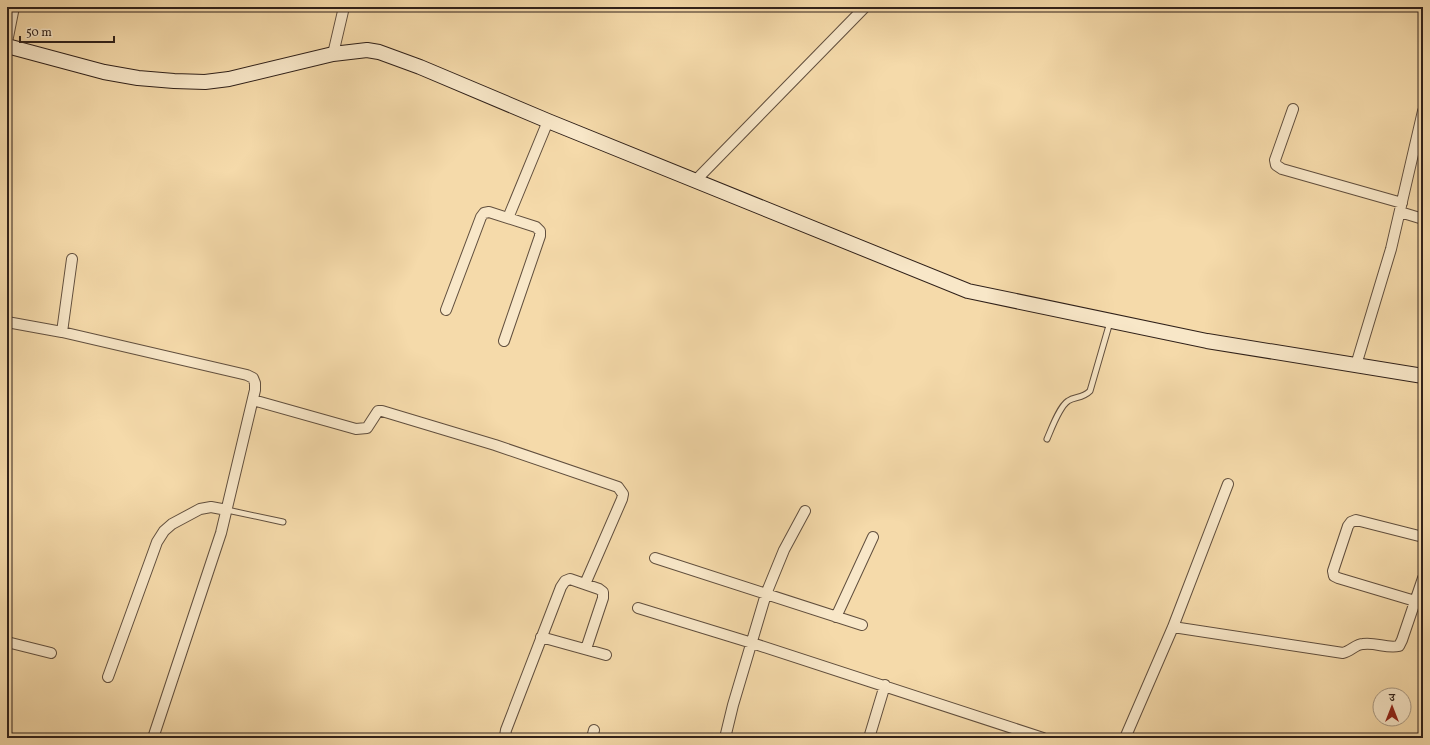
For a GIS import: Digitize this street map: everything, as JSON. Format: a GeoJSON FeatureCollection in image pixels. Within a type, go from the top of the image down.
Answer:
{"type":"FeatureCollection","features":[{"type":"Feature","properties":{"kind":"street"},"geometry":{"type":"LineString","coordinates":[[7,42],[14,7]]}},
{"type":"Feature","properties":{"kind":"street"},"geometry":{"type":"LineString","coordinates":[[333,54],[344,7]]}},
{"type":"Feature","properties":{"kind":"street"},"geometry":{"type":"LineString","coordinates":[[696,180],[866,7]]}},
{"type":"Feature","properties":{"kind":"street"},"geometry":{"type":"LineString","coordinates":[[7,46],[104,72],[138,78],[205,82],[229,79],[333,54],[367,50],[379,52],[420,66],[548,121],[968,291],[1207,340],[1423,376]]}},
{"type":"Feature","properties":{"kind":"street"},"geometry":{"type":"LineString","coordinates":[[1293,109],[1275,160],[1276,165],[1282,169],[1401,208],[1423,219]]}},
{"type":"Feature","properties":{"kind":"street"},"geometry":{"type":"LineString","coordinates":[[1356,365],[1391,249],[1423,111]]}},
{"type":"Feature","properties":{"kind":"street"},"geometry":{"type":"LineString","coordinates":[[508,218],[548,121]]}},
{"type":"Feature","properties":{"kind":"street"},"geometry":{"type":"LineString","coordinates":[[446,310],[481,217],[484,213],[488,212],[536,227],[540,231],[540,236],[504,341]]}},
{"type":"Feature","properties":{"kind":"street"},"geometry":{"type":"LineString","coordinates":[[62,332],[72,258]]}},
{"type":"Feature","properties":{"kind":"street"},"geometry":{"type":"LineString","coordinates":[[7,322],[62,332],[247,375],[253,378],[255,383],[253,400],[227,510],[207,579],[153,738]]}},
{"type":"Feature","properties":{"kind":"street"},"geometry":{"type":"LineString","coordinates":[[253,400],[356,429],[367,428],[374,415],[382,411],[495,445],[618,487],[623,494],[622,499],[585,584]]}},
{"type":"Feature","properties":{"kind":"street"},"geometry":{"type":"LineString","coordinates":[[1125,738],[1173,627],[1228,484]]}},
{"type":"Feature","properties":{"kind":"street"},"geometry":{"type":"LineString","coordinates":[[108,677],[157,542],[164,531],[172,524],[200,509],[211,507],[227,510]]}},
{"type":"Feature","properties":{"kind":"street"},"geometry":{"type":"LineString","coordinates":[[725,738],[733,705],[766,594],[784,550],[805,511]]}},
{"type":"Feature","properties":{"kind":"street"},"geometry":{"type":"LineString","coordinates":[[1415,601],[1338,578],[1334,576],[1333,571],[1348,526],[1351,522],[1356,520],[1423,537]]}},
{"type":"Feature","properties":{"kind":"street"},"geometry":{"type":"LineString","coordinates":[[836,617],[873,537]]}},
{"type":"Feature","properties":{"kind":"street"},"geometry":{"type":"LineString","coordinates":[[655,558],[862,625]]}},
{"type":"Feature","properties":{"kind":"street"},"geometry":{"type":"LineString","coordinates":[[1173,627],[1343,653],[1349,652],[1362,644],[1392,648],[1399,646],[1423,578]]}},
{"type":"Feature","properties":{"kind":"street"},"geometry":{"type":"LineString","coordinates":[[506,738],[506,730],[541,637],[561,587],[565,581],[570,580],[585,584],[603,592],[603,598],[586,649]]}},
{"type":"Feature","properties":{"kind":"street"},"geometry":{"type":"LineString","coordinates":[[638,608],[752,642],[1044,738]]}},
{"type":"Feature","properties":{"kind":"street"},"geometry":{"type":"LineString","coordinates":[[541,637],[606,655]]}},
{"type":"Feature","properties":{"kind":"street"},"geometry":{"type":"LineString","coordinates":[[7,642],[50,653]]}},
{"type":"Feature","properties":{"kind":"street"},"geometry":{"type":"LineString","coordinates":[[869,738],[885,685]]}},
{"type":"Feature","properties":{"kind":"lane"},"geometry":{"type":"LineString","coordinates":[[1047,440],[1067,401],[1085,396],[1090,391],[1110,320]]}},
{"type":"Feature","properties":{"kind":"lane"},"geometry":{"type":"LineString","coordinates":[[227,510],[283,522]]}}]}
